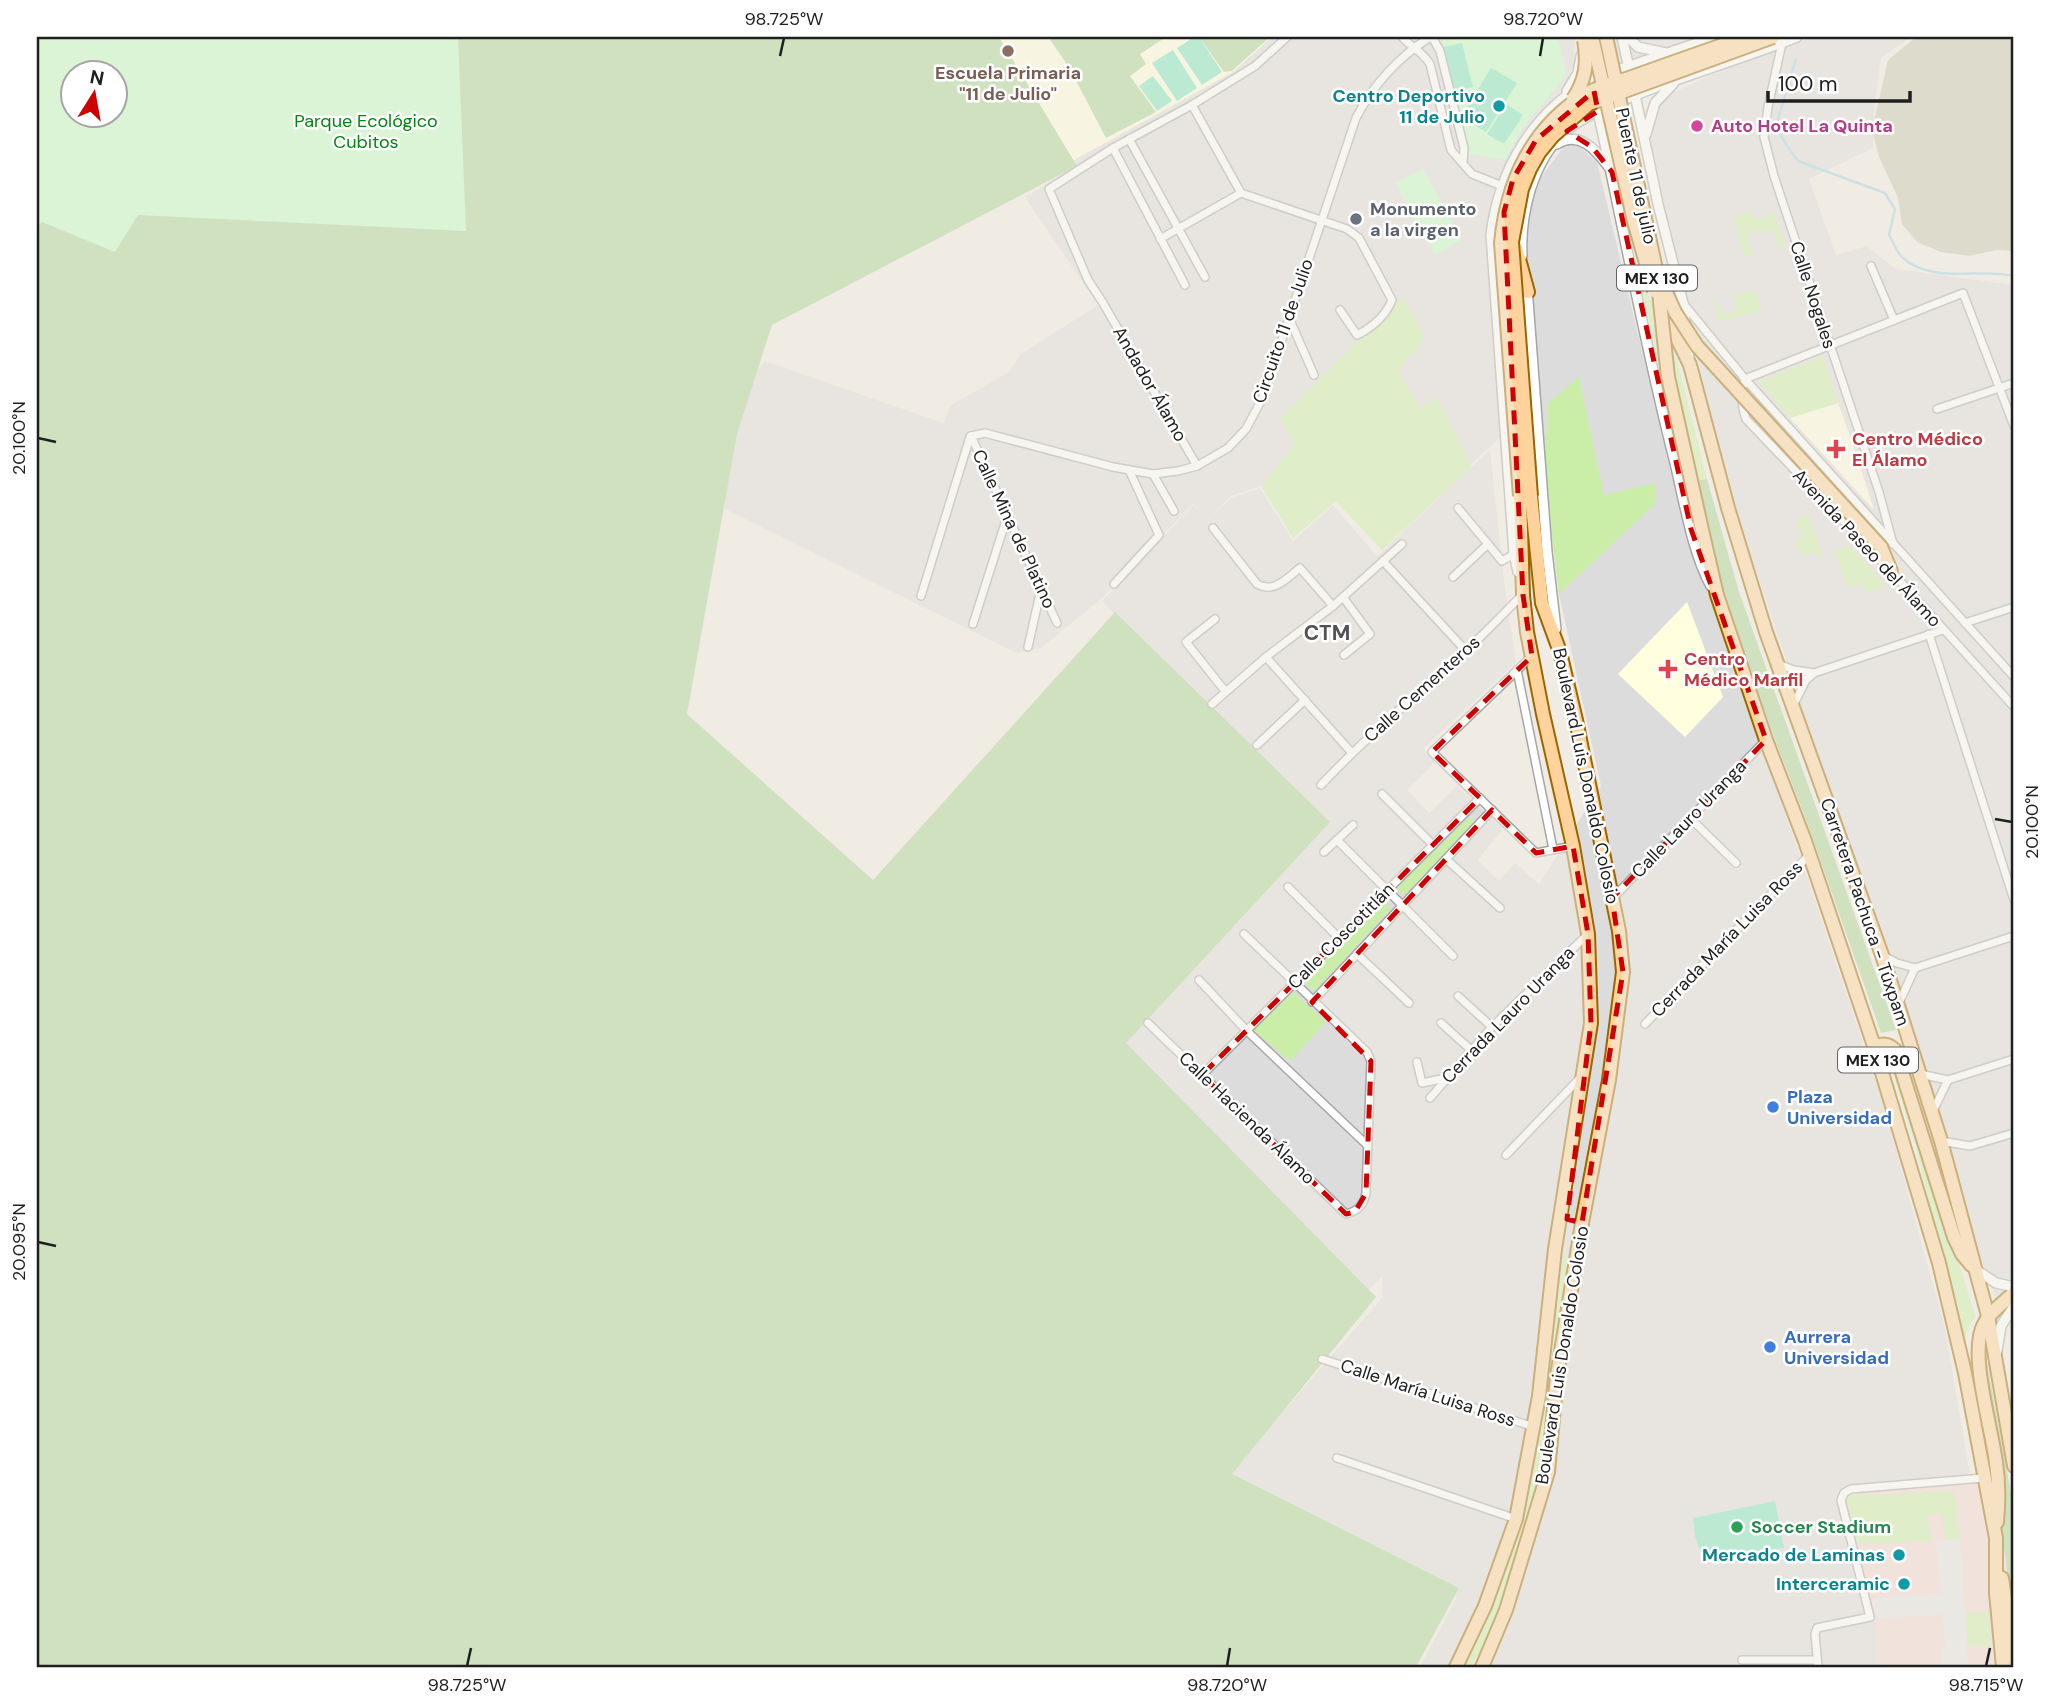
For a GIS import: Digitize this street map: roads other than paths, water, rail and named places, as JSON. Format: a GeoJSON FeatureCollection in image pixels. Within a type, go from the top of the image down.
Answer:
{"type":"FeatureCollection","features":[{"type":"Feature","properties":{"kind":"main road"},"geometry":{"type":"LineString","coordinates":[[1528,292],[1516,244],[1515,195],[1523,160],[1538,137],[1572,101],[1580,87],[1587,64],[1585,37]]}},
{"type":"Feature","properties":{"kind":"main road","name":"Puente 11 de julio"},"geometry":{"type":"LineString","coordinates":[[1585,37],[1639,243],[1657,297]]}},
{"type":"Feature","properties":{"kind":"main road","name":"Puente 11 de julio"},"geometry":{"type":"LineString","coordinates":[[1604,37],[1657,274],[1668,377],[1700,521]]}},
{"type":"Feature","properties":{"kind":"main road"},"geometry":{"type":"LineString","coordinates":[[1560,652],[1542,603],[1525,496],[1501,243],[1504,212],[1513,179],[1531,144],[1560,114],[1586,93],[1745,37]]}},
{"type":"Feature","properties":{"kind":"main road"},"geometry":{"type":"LineString","coordinates":[[1522,594],[1525,496],[1512,255],[1516,215],[1522,188],[1530,169],[1553,135],[1590,104],[1778,40]]}},
{"type":"Feature","properties":{"kind":"main road"},"geometry":{"type":"LineString","coordinates":[[1657,274],[1675,312],[1698,346],[1887,545],[1891,571]]}},
{"type":"Feature","properties":{"kind":"main road","name":"Carretera Pachuca - Túxpam"},"geometry":{"type":"LineString","coordinates":[[1657,297],[1690,365],[1727,508],[1778,664],[1882,955],[1941,1141],[1989,1317],[2014,1466]]}},
{"type":"Feature","properties":{"kind":"main road","name":"Carretera Pachuca - Túxpam"},"geometry":{"type":"LineString","coordinates":[[1700,521],[1717,595],[1874,1046],[1939,1263],[1965,1373],[1996,1538],[1996,1593],[2003,1667]]}},
{"type":"Feature","properties":{"kind":"main road","name":"Boulevard Luis Donaldo Colosio"},"geometry":{"type":"LineString","coordinates":[[1456,1667],[1485,1606],[1516,1520],[1534,1427],[1555,1249],[1591,1023],[1588,934],[1522,594]]}},
{"type":"Feature","properties":{"kind":"main road","name":"Boulevard Luis Donaldo Colosio"},"geometry":{"type":"LineString","coordinates":[[1482,1667],[1506,1610],[1548,1472],[1557,1376],[1609,1080],[1623,972],[1612,898],[1560,652]]}},
{"type":"Feature","properties":{"kind":"main road"},"geometry":{"type":"LineString","coordinates":[[1874,1046],[1890,1045],[1895,1049],[1954,1237],[1962,1254],[1974,1268]]}},
{"type":"Feature","properties":{"kind":"main road"},"geometry":{"type":"LineString","coordinates":[[1580,1101],[1583,1119],[1567,1219],[1570,1224],[1582,1223]]}},
{"type":"Feature","properties":{"kind":"main road"},"geometry":{"type":"LineString","coordinates":[[1555,1249],[1567,1245],[1572,1253],[1557,1376]]}},
{"type":"Feature","properties":{"kind":"main road"},"geometry":{"type":"LineString","coordinates":[[2014,1293],[1982,1326],[1978,1362],[1996,1461],[1996,1538],[2014,1661]]}},
{"type":"Feature","properties":{"kind":"street"},"geometry":{"type":"LineString","coordinates":[[1185,285],[1113,148],[1192,105],[1255,66],[1287,37]]}},
{"type":"Feature","properties":{"kind":"street"},"geometry":{"type":"LineString","coordinates":[[1402,37],[1424,54],[1430,64],[1451,150],[1472,174],[1502,186]]}},
{"type":"Feature","properties":{"kind":"street"},"geometry":{"type":"LineString","coordinates":[[1431,37],[1440,51],[1464,148],[1463,162]]}},
{"type":"Feature","properties":{"kind":"street","name":"Circuito 11 de Julio"},"geometry":{"type":"LineString","coordinates":[[971,436],[985,433],[1153,474],[1197,466],[1228,448],[1246,429],[1262,399],[1343,152],[1367,97],[1413,48],[1431,37]]}},
{"type":"Feature","properties":{"kind":"street"},"geometry":{"type":"LineString","coordinates":[[1562,98],[1578,74],[1585,37]]}},
{"type":"Feature","properties":{"kind":"street","name":"Carretera Pachuca - Túxpam"},"geometry":{"type":"LineString","coordinates":[[1585,37],[1598,111],[1669,442],[1706,577],[1717,595]]}},
{"type":"Feature","properties":{"kind":"street"},"geometry":{"type":"LineString","coordinates":[[1604,37],[1612,83],[1620,91],[1635,95]]}},
{"type":"Feature","properties":{"kind":"street","name":"Carretera Pachuca - Túxpam"},"geometry":{"type":"LineString","coordinates":[[1622,37],[1652,178],[1683,303],[1690,365]]}},
{"type":"Feature","properties":{"kind":"street"},"geometry":{"type":"LineString","coordinates":[[1628,37],[1639,47],[1672,53]]}},
{"type":"Feature","properties":{"kind":"street"},"geometry":{"type":"LineString","coordinates":[[1629,67],[1672,53],[1693,40],[1715,37]]}},
{"type":"Feature","properties":{"kind":"street"},"geometry":{"type":"LineString","coordinates":[[1727,37],[1729,50],[1738,58]]}},
{"type":"Feature","properties":{"kind":"street","name":"Boulevard Luis Donaldo Colosio"},"geometry":{"type":"LineString","coordinates":[[1560,652],[1547,551],[1528,292],[1522,258],[1522,224],[1536,177],[1551,149],[1564,133],[1598,111],[1778,40],[1797,37]]}},
{"type":"Feature","properties":{"kind":"street","name":"Calle Nogales"},"geometry":{"type":"LineString","coordinates":[[1778,40],[1764,137],[1774,176],[1879,492],[1887,545]]}},
{"type":"Feature","properties":{"kind":"street","name":"Boulevard Luis Donaldo Colosio"},"geometry":{"type":"LineString","coordinates":[[1522,594],[1514,554],[1491,235],[1494,212],[1517,152],[1532,127],[1562,98],[1594,78],[1629,67]]}},
{"type":"Feature","properties":{"kind":"street"},"geometry":{"type":"LineString","coordinates":[[1645,139],[1647,123],[1655,103],[1682,77]]}},
{"type":"Feature","properties":{"kind":"street"},"geometry":{"type":"LineString","coordinates":[[1594,78],[1615,94],[1635,95]]}},
{"type":"Feature","properties":{"kind":"street"},"geometry":{"type":"LineString","coordinates":[[1594,78],[1605,88],[1614,104],[1622,141],[1633,158],[1652,178]]}},
{"type":"Feature","properties":{"kind":"street"},"geometry":{"type":"LineString","coordinates":[[1192,105],[1241,193],[1347,229],[1359,238],[1392,300],[1387,312],[1357,335],[1340,310]]}},
{"type":"Feature","properties":{"kind":"street"},"geometry":{"type":"LineString","coordinates":[[1129,139],[1205,277]]}},
{"type":"Feature","properties":{"kind":"street"},"geometry":{"type":"LineString","coordinates":[[1551,149],[1561,141],[1583,141],[1592,147],[1612,172]]}},
{"type":"Feature","properties":{"kind":"street","name":"Andador Álamo"},"geometry":{"type":"LineString","coordinates":[[1113,148],[1049,189],[1088,280],[1197,466]]}},
{"type":"Feature","properties":{"kind":"street"},"geometry":{"type":"LineString","coordinates":[[1160,239],[1241,193]]}},
{"type":"Feature","properties":{"kind":"street"},"geometry":{"type":"LineString","coordinates":[[1871,267],[1894,320]]}},
{"type":"Feature","properties":{"kind":"street"},"geometry":{"type":"LineString","coordinates":[[1745,379],[1963,293],[2014,426]]}},
{"type":"Feature","properties":{"kind":"street","name":"Avenida Paseo del Álamo"},"geometry":{"type":"LineString","coordinates":[[1683,303],[1887,545],[1965,623],[2014,677]]}},
{"type":"Feature","properties":{"kind":"street"},"geometry":{"type":"LineString","coordinates":[[1289,317],[1314,375]]}},
{"type":"Feature","properties":{"kind":"street","name":"Avenida Paseo del Álamo"},"geometry":{"type":"LineString","coordinates":[[1745,379],[1742,406],[1746,419],[1891,571],[2014,707]]}},
{"type":"Feature","properties":{"kind":"street"},"geometry":{"type":"LineString","coordinates":[[1937,409],[2014,383]]}},
{"type":"Feature","properties":{"kind":"street"},"geometry":{"type":"LineString","coordinates":[[920,596],[971,436]]}},
{"type":"Feature","properties":{"kind":"street","name":"Calle Mina de Platino"},"geometry":{"type":"LineString","coordinates":[[971,436],[1057,623]]}},
{"type":"Feature","properties":{"kind":"street"},"geometry":{"type":"LineString","coordinates":[[1114,584],[1159,536],[1129,470]]}},
{"type":"Feature","properties":{"kind":"street"},"geometry":{"type":"LineString","coordinates":[[1153,474],[1174,512]]}},
{"type":"Feature","properties":{"kind":"street"},"geometry":{"type":"LineString","coordinates":[[1458,508],[1502,561],[1514,554]]}},
{"type":"Feature","properties":{"kind":"street"},"geometry":{"type":"LineString","coordinates":[[973,624],[1007,516]]}},
{"type":"Feature","properties":{"kind":"street"},"geometry":{"type":"LineString","coordinates":[[1213,528],[1257,584],[1262,587],[1277,586],[1300,568],[1333,606]]}},
{"type":"Feature","properties":{"kind":"street"},"geometry":{"type":"LineString","coordinates":[[1212,704],[1266,657],[1333,606],[1402,544]]}},
{"type":"Feature","properties":{"kind":"street"},"geometry":{"type":"LineString","coordinates":[[1453,578],[1488,544]]}},
{"type":"Feature","properties":{"kind":"street"},"geometry":{"type":"LineString","coordinates":[[1383,561],[1466,651]]}},
{"type":"Feature","properties":{"kind":"street"},"geometry":{"type":"LineString","coordinates":[[1028,647],[1041,588]]}},
{"type":"Feature","properties":{"kind":"street","name":"Calle Cementeros"},"geometry":{"type":"LineString","coordinates":[[1321,785],[1352,752],[1466,651],[1522,594]]}},
{"type":"Feature","properties":{"kind":"street"},"geometry":{"type":"LineString","coordinates":[[1343,597],[1370,634],[1345,655]]}},
{"type":"Feature","properties":{"kind":"street"},"geometry":{"type":"LineString","coordinates":[[1965,623],[2014,607]]}},
{"type":"Feature","properties":{"kind":"street"},"geometry":{"type":"LineString","coordinates":[[1215,619],[1186,642],[1225,691]]}},
{"type":"Feature","properties":{"kind":"street"},"geometry":{"type":"LineString","coordinates":[[1793,706],[1806,680],[1814,673],[1943,629]]}},
{"type":"Feature","properties":{"kind":"street"},"geometry":{"type":"LineString","coordinates":[[1929,634],[2014,900]]}},
{"type":"Feature","properties":{"kind":"street"},"geometry":{"type":"LineString","coordinates":[[1532,656],[1432,752],[1536,853],[1573,846]]}},
{"type":"Feature","properties":{"kind":"street"},"geometry":{"type":"LineString","coordinates":[[1266,657],[1352,752]]}},
{"type":"Feature","properties":{"kind":"street"},"geometry":{"type":"LineString","coordinates":[[1778,664],[1814,673]]}},
{"type":"Feature","properties":{"kind":"street"},"geometry":{"type":"LineString","coordinates":[[1517,670],[1553,849]]}},
{"type":"Feature","properties":{"kind":"street"},"geometry":{"type":"LineString","coordinates":[[1257,745],[1305,700]]}},
{"type":"Feature","properties":{"kind":"street","name":"Calle Lauro Uranga"},"geometry":{"type":"LineString","coordinates":[[1612,898],[1766,740]]}},
{"type":"Feature","properties":{"kind":"street"},"geometry":{"type":"LineString","coordinates":[[1382,794],[1433,845]]}},
{"type":"Feature","properties":{"kind":"street","name":"Calle Coscotitlán"},"geometry":{"type":"LineString","coordinates":[[1202,1075],[1480,798]]}},
{"type":"Feature","properties":{"kind":"street","name":"Calle Coscotitlán"},"geometry":{"type":"LineString","coordinates":[[1312,1002],[1492,810]]}},
{"type":"Feature","properties":{"kind":"street"},"geometry":{"type":"LineString","coordinates":[[1690,818],[1736,863]]}},
{"type":"Feature","properties":{"kind":"street"},"geometry":{"type":"LineString","coordinates":[[1324,852],[1353,825]]}},
{"type":"Feature","properties":{"kind":"street"},"geometry":{"type":"LineString","coordinates":[[1337,840],[1453,956]]}},
{"type":"Feature","properties":{"kind":"street","name":"Cerrada María Luisa Ross"},"geometry":{"type":"LineString","coordinates":[[1645,1024],[1809,855]]}},
{"type":"Feature","properties":{"kind":"street"},"geometry":{"type":"LineString","coordinates":[[1446,859],[1500,908]]}},
{"type":"Feature","properties":{"kind":"street"},"geometry":{"type":"LineString","coordinates":[[1289,887],[1339,938]]}},
{"type":"Feature","properties":{"kind":"street"},"geometry":{"type":"LineString","coordinates":[[1244,934],[1293,984],[1367,1052],[1371,1061],[1367,1144]]}},
{"type":"Feature","properties":{"kind":"street","name":"Cerrada Lauro Uranga"},"geometry":{"type":"LineString","coordinates":[[1430,1098],[1492,1027],[1588,934]]}},
{"type":"Feature","properties":{"kind":"street"},"geometry":{"type":"LineString","coordinates":[[1882,955],[1915,968],[2014,936]]}},
{"type":"Feature","properties":{"kind":"street"},"geometry":{"type":"LineString","coordinates":[[1357,954],[1409,1003]]}},
{"type":"Feature","properties":{"kind":"street"},"geometry":{"type":"LineString","coordinates":[[1898,1005],[1915,968]]}},
{"type":"Feature","properties":{"kind":"street"},"geometry":{"type":"LineString","coordinates":[[1199,980],[1246,1030],[1367,1144]]}},
{"type":"Feature","properties":{"kind":"street"},"geometry":{"type":"LineString","coordinates":[[1458,996],[1492,1027]]}},
{"type":"Feature","properties":{"kind":"street","name":"Calle Hacienda Álamo"},"geometry":{"type":"LineString","coordinates":[[1148,1023],[1346,1214],[1355,1212],[1364,1202],[1367,1144]]}},
{"type":"Feature","properties":{"kind":"street"},"geometry":{"type":"LineString","coordinates":[[1441,1023],[1471,1050]]}},
{"type":"Feature","properties":{"kind":"street"},"geometry":{"type":"LineString","coordinates":[[1920,1074],[1948,1080],[2014,1059]]}},
{"type":"Feature","properties":{"kind":"street"},"geometry":{"type":"LineString","coordinates":[[1417,1062],[1422,1083],[1447,1078]]}},
{"type":"Feature","properties":{"kind":"street"},"geometry":{"type":"LineString","coordinates":[[1506,1155],[1583,1076]]}},
{"type":"Feature","properties":{"kind":"street"},"geometry":{"type":"LineString","coordinates":[[1932,1114],[1938,1096],[1948,1080]]}},
{"type":"Feature","properties":{"kind":"street"},"geometry":{"type":"LineString","coordinates":[[1941,1141],[1969,1146],[2014,1133]]}},
{"type":"Feature","properties":{"kind":"street"},"geometry":{"type":"LineString","coordinates":[[1974,1268],[1996,1283],[2014,1287]]}},
{"type":"Feature","properties":{"kind":"street"},"geometry":{"type":"LineString","coordinates":[[1996,1356],[2001,1326],[2014,1306]]}},
{"type":"Feature","properties":{"kind":"street","name":"Calle María Luisa Ross"},"geometry":{"type":"LineString","coordinates":[[1322,1359],[1534,1427]]}},
{"type":"Feature","properties":{"kind":"street"},"geometry":{"type":"LineString","coordinates":[[1337,1458],[1516,1520]]}},
{"type":"Feature","properties":{"kind":"street"},"geometry":{"type":"LineString","coordinates":[[1742,1660],[1817,1664],[1817,1628],[1870,1617],[1841,1500],[1844,1493],[1851,1489],[1983,1478]]}},
{"type":"Feature","properties":{"kind":"waterway"},"geometry":{"type":"LineString","coordinates":[[1796,59],[1778,119],[1778,131],[1798,161],[1885,193],[1895,209],[1889,235],[1901,256],[1915,266],[1942,273],[2014,276]]}},
{"type":"Feature","properties":{"kind":"place","name":"Escuela Primaria \"11 de Julio\""},"geometry":{"type":"Point","coordinates":[1008,51]}},
{"type":"Feature","properties":{"kind":"place","name":"Centro Deportivo 11 de Julio"},"geometry":{"type":"Point","coordinates":[1499,106]}},
{"type":"Feature","properties":{"kind":"place","name":"Auto Hotel La Quinta"},"geometry":{"type":"Point","coordinates":[1697,126]}},
{"type":"Feature","properties":{"kind":"place","name":"Monumento a la virgen"},"geometry":{"type":"Point","coordinates":[1356,219]}},
{"type":"Feature","properties":{"kind":"place","name":"Centro Médico El Álamo"},"geometry":{"type":"Point","coordinates":[1836,449]}},
{"type":"Feature","properties":{"kind":"place","name":"Centro Médico Marfil"},"geometry":{"type":"Point","coordinates":[1668,669]}},
{"type":"Feature","properties":{"kind":"place","name":"Plaza Universidad"},"geometry":{"type":"Point","coordinates":[1773,1107]}},
{"type":"Feature","properties":{"kind":"place","name":"Aurrera Universidad"},"geometry":{"type":"Point","coordinates":[1770,1347]}},
{"type":"Feature","properties":{"kind":"place","name":"Soccer Stadium"},"geometry":{"type":"Point","coordinates":[1737,1527]}},
{"type":"Feature","properties":{"kind":"place","name":"Mercado de Laminas"},"geometry":{"type":"Point","coordinates":[1899,1555]}},
{"type":"Feature","properties":{"kind":"place","name":"Interceramic"},"geometry":{"type":"Point","coordinates":[1904,1584]}},
{"type":"Feature","properties":{"kind":"district","name":"CTM"},"geometry":{"type":"Point","coordinates":[1327,633]}},
{"type":"Feature","properties":{"kind":"park label","name":"Parque Ecológico Cubitos"},"geometry":{"type":"Point","coordinates":[366,131]}}]}
